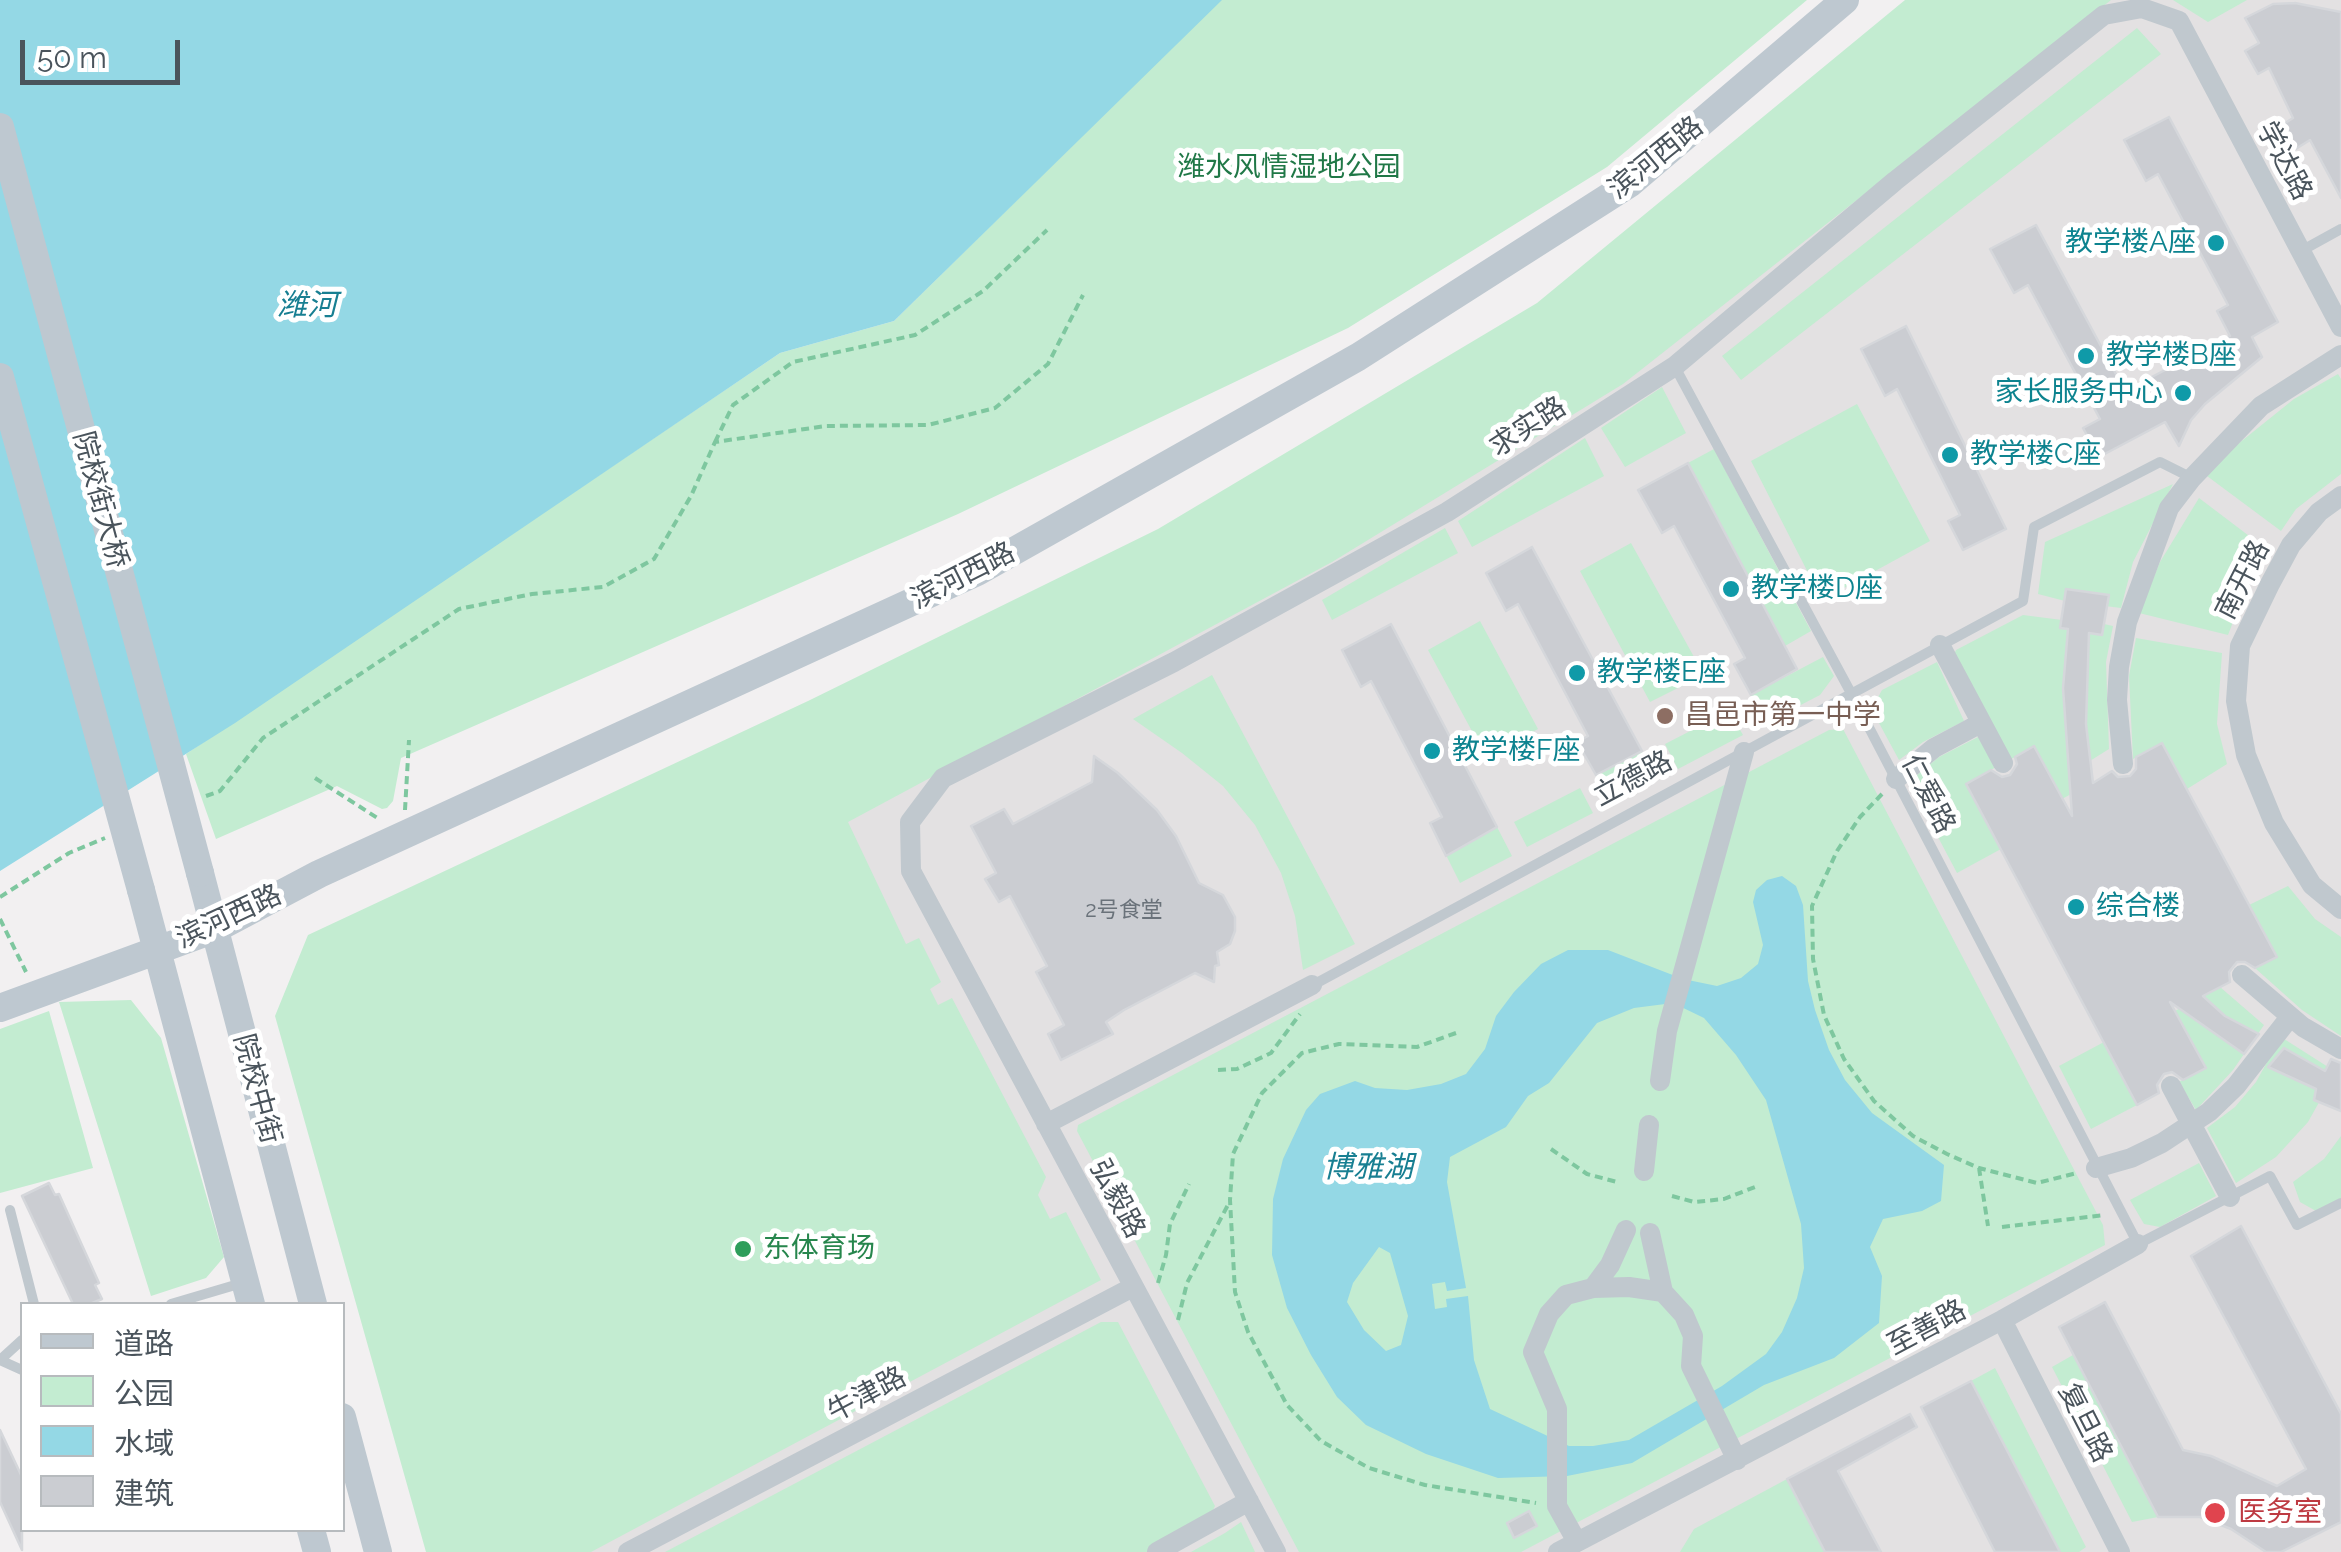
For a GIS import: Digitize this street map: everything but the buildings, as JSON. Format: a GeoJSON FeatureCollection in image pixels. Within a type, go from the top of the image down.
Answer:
{"type":"FeatureCollection","features":[{"type":"Feature","properties":{"kind":"main road","name":"滨河西路"},"geometry":{"type":"LineString","coordinates":[[0,1008],[215,929],[319,874],[977,572],[1358,358],[1630,184],[1845,0]]}},
{"type":"Feature","properties":{"kind":"main road","name":"院校街大桥"},"geometry":{"type":"LineString","coordinates":[[0,128],[200,873]]}},
{"type":"Feature","properties":{"kind":"main road"},"geometry":{"type":"LineString","coordinates":[[0,377],[248,1294]]}},
{"type":"Feature","properties":{"kind":"main road","name":"院校中街"},"geometry":{"type":"LineString","coordinates":[[200,873],[312,1302]]}},
{"type":"Feature","properties":{"kind":"main road"},"geometry":{"type":"LineString","coordinates":[[345,1428],[378,1552]]}},
{"type":"Feature","properties":{"kind":"street","name":"求实路"},"geometry":{"type":"LineString","coordinates":[[911,871],[910,822],[943,778],[1174,662],[1448,512],[1675,366],[1895,180],[2104,15],[2142,8],[2179,21]]}},
{"type":"Feature","properties":{"kind":"street","name":"学达路"},"geometry":{"type":"LineString","coordinates":[[2179,21],[2300,251],[2335,302],[2341,328]]}},
{"type":"Feature","properties":{"kind":"street"},"geometry":{"type":"LineString","coordinates":[[2123,764],[2116,700],[2127,622],[2169,508],[2260,406],[2341,354]]}},
{"type":"Feature","properties":{"kind":"street","name":"南开路"},"geometry":{"type":"LineString","coordinates":[[2341,496],[2319,512],[2291,546],[2240,646],[2236,700],[2246,754],[2274,823],[2312,885],[2341,909]]}},
{"type":"Feature","properties":{"kind":"street"},"geometry":{"type":"LineString","coordinates":[[1940,646],[2003,764]]}},
{"type":"Feature","properties":{"kind":"street"},"geometry":{"type":"LineString","coordinates":[[1896,779],[1934,748],[1981,722]]}},
{"type":"Feature","properties":{"kind":"street"},"geometry":{"type":"LineString","coordinates":[[1660,1081],[1667,1032],[1744,752]]}},
{"type":"Feature","properties":{"kind":"street","name":"弘毅路"},"geometry":{"type":"LineString","coordinates":[[911,871],[1276,1552]]}},
{"type":"Feature","properties":{"kind":"street"},"geometry":{"type":"LineString","coordinates":[[2242,975],[2290,1017],[2341,1049]]}},
{"type":"Feature","properties":{"kind":"street","name":"立德路"},"geometry":{"type":"LineString","coordinates":[[1046,1124],[1310,986]]}},
{"type":"Feature","properties":{"kind":"street"},"geometry":{"type":"LineString","coordinates":[[2096,1168],[2132,1158],[2192,1123],[2236,1086],[2290,1017]]}},
{"type":"Feature","properties":{"kind":"street"},"geometry":{"type":"LineString","coordinates":[[2171,1086],[2230,1197]]}},
{"type":"Feature","properties":{"kind":"street"},"geometry":{"type":"LineString","coordinates":[[1644,1171],[1649,1126]]}},
{"type":"Feature","properties":{"kind":"street"},"geometry":{"type":"LineString","coordinates":[[1593,1288],[1610,1265],[1626,1230]]}},
{"type":"Feature","properties":{"kind":"street"},"geometry":{"type":"LineString","coordinates":[[1650,1233],[1663,1292],[1684,1315],[1693,1336],[1691,1366],[1737,1460]]}},
{"type":"Feature","properties":{"kind":"street","name":"至善路"},"geometry":{"type":"LineString","coordinates":[[1558,1552],[2002,1320],[2138,1244]]}},
{"type":"Feature","properties":{"kind":"street"},"geometry":{"type":"LineString","coordinates":[[1578,1542],[1557,1506],[1557,1409],[1533,1352],[1549,1314],[1566,1295],[1593,1288],[1628,1286],[1663,1292]]}},
{"type":"Feature","properties":{"kind":"street","name":"牛津路"},"geometry":{"type":"LineString","coordinates":[[628,1552],[1133,1287]]}},
{"type":"Feature","properties":{"kind":"street","name":"复旦路"},"geometry":{"type":"LineString","coordinates":[[2002,1320],[2120,1552]]}},
{"type":"Feature","properties":{"kind":"street"},"geometry":{"type":"LineString","coordinates":[[1157,1552],[1249,1501]]}},
{"type":"Feature","properties":{"kind":"lane"},"geometry":{"type":"LineString","coordinates":[[2300,251],[2341,229]]}},
{"type":"Feature","properties":{"kind":"lane","name":"仁爱路"},"geometry":{"type":"LineString","coordinates":[[1675,366],[1851,693],[2138,1244]]}},
{"type":"Feature","properties":{"kind":"lane","name":"立德路"},"geometry":{"type":"LineString","coordinates":[[1310,986],[2023,601],[2034,527],[2160,462],[2192,478]]}},
{"type":"Feature","properties":{"kind":"lane","name":"至善路"},"geometry":{"type":"LineString","coordinates":[[2138,1244],[2270,1176],[2296,1226],[2341,1203]]}},
{"type":"Feature","properties":{"kind":"lane"},"geometry":{"type":"LineString","coordinates":[[10,1210],[33,1302]]}},
{"type":"Feature","properties":{"kind":"lane"},"geometry":{"type":"LineString","coordinates":[[187,1302],[248,1294]]}},
{"type":"Feature","properties":{"kind":"lane"},"geometry":{"type":"LineString","coordinates":[[0,1360],[20,1342]]}},
{"type":"Feature","properties":{"kind":"path"},"geometry":{"type":"LineString","coordinates":[[203,798],[220,790],[262,738],[459,609],[532,594],[603,588],[654,559],[691,496],[733,405],[793,362],[914,334],[983,291],[1046,230]]}},
{"type":"Feature","properties":{"kind":"path"},"geometry":{"type":"LineString","coordinates":[[716,442],[826,426],[928,425],[995,408],[1048,364],[1083,295]]}},
{"type":"Feature","properties":{"kind":"path"},"geometry":{"type":"LineString","coordinates":[[314,778],[404,835],[410,740]]}},
{"type":"Feature","properties":{"kind":"path"},"geometry":{"type":"LineString","coordinates":[[1896,779],[1860,817],[1837,851],[1812,906],[1814,959],[1824,1016],[1844,1059],[1874,1101],[1913,1136],[1979,1168],[2037,1182],[2096,1168]]}},
{"type":"Feature","properties":{"kind":"path"},"geometry":{"type":"LineString","coordinates":[[0,897],[70,853],[120,832]]}},
{"type":"Feature","properties":{"kind":"path"},"geometry":{"type":"LineString","coordinates":[[0,919],[36,994]]}},
{"type":"Feature","properties":{"kind":"path"},"geometry":{"type":"LineString","coordinates":[[1218,1070],[1237,1069],[1270,1053],[1298,1020],[1310,986]]}},
{"type":"Feature","properties":{"kind":"path"},"geometry":{"type":"LineString","coordinates":[[1456,1033],[1417,1048],[1339,1044],[1302,1054],[1262,1093],[1233,1154],[1230,1200],[1236,1292],[1248,1332],[1287,1405],[1321,1441],[1369,1468],[1424,1486],[1557,1506]]}},
{"type":"Feature","properties":{"kind":"path"},"geometry":{"type":"LineString","coordinates":[[1552,1149],[1587,1174],[1617,1182]]}},
{"type":"Feature","properties":{"kind":"path"},"geometry":{"type":"LineString","coordinates":[[1979,1168],[1988,1226]]}},
{"type":"Feature","properties":{"kind":"path"},"geometry":{"type":"LineString","coordinates":[[1158,1283],[1170,1224],[1189,1184]]}},
{"type":"Feature","properties":{"kind":"path"},"geometry":{"type":"LineString","coordinates":[[1672,1196],[1694,1202],[1724,1199],[1755,1187]]}},
{"type":"Feature","properties":{"kind":"path"},"geometry":{"type":"LineString","coordinates":[[1178,1320],[1188,1283],[1230,1200]]}},
{"type":"Feature","properties":{"kind":"path"},"geometry":{"type":"LineString","coordinates":[[2002,1228],[2105,1215]]}},
{"type":"Feature","properties":{"kind":"shaded area","name":"昌邑市第一中学"},"geometry":{"type":"Polygon","coordinates":[[[2051,0],[2341,0],[2341,1552],[506,1552],[360,1039],[2051,0]]]}},
{"type":"Feature","properties":{"kind":"green space","name":"潍水风情湿地公园"},"geometry":{"type":"Polygon","coordinates":[[[1220,0],[1807,0],[1607,167],[1348,328],[958,514],[401,758],[393,801],[387,808],[337,786],[216,839],[186,754],[780,353],[894,321],[1220,0]]]}},
{"type":"Feature","properties":{"kind":"green space"},"geometry":{"type":"Polygon","coordinates":[[[1905,0],[2111,0],[1623,384],[1332,562],[848,822],[906,944],[919,938],[941,982],[930,989],[938,1005],[952,998],[1046,1177],[1038,1195],[1050,1219],[1066,1212],[1101,1280],[591,1552],[426,1552],[275,1016],[308,935],[808,701],[1158,529],[1537,303],[1905,0]]]}},
{"type":"Feature","properties":{"kind":"green space"},"geometry":{"type":"Polygon","coordinates":[[[2173,0],[2247,0],[2208,22],[2173,0]]]}},
{"type":"Feature","properties":{"kind":"green space"},"geometry":{"type":"Polygon","coordinates":[[[2137,28],[2161,54],[1741,380],[1722,356],[2137,28]]]}},
{"type":"Feature","properties":{"kind":"green space"},"geometry":{"type":"Polygon","coordinates":[[[2338,374],[2341,474],[2296,509],[2281,531],[2207,476],[2233,448],[2294,399],[2338,374]]]}},
{"type":"Feature","properties":{"kind":"green space"},"geometry":{"type":"Polygon","coordinates":[[[1662,387],[1686,433],[1625,467],[1601,428],[1662,387]]]}},
{"type":"Feature","properties":{"kind":"green space"},"geometry":{"type":"Polygon","coordinates":[[[1857,404],[1930,541],[1822,600],[1751,461],[1857,404]]]}},
{"type":"Feature","properties":{"kind":"green space"},"geometry":{"type":"Polygon","coordinates":[[[1585,438],[1604,476],[1472,547],[1458,521],[1585,438]]]}},
{"type":"Feature","properties":{"kind":"green space"},"geometry":{"type":"Polygon","coordinates":[[[1714,449],[1811,631],[1785,646],[1688,463],[1714,449]]]}},
{"type":"Feature","properties":{"kind":"green space"},"geometry":{"type":"Polygon","coordinates":[[[2173,484],[2133,562],[2121,608],[2038,594],[2045,542],[2173,484]]]}},
{"type":"Feature","properties":{"kind":"green space"},"geometry":{"type":"Polygon","coordinates":[[[2199,498],[2265,548],[2228,635],[2139,613],[2160,562],[2199,498]]]}},
{"type":"Feature","properties":{"kind":"green space"},"geometry":{"type":"Polygon","coordinates":[[[1445,528],[1458,553],[1332,620],[1322,600],[1445,528]]]}},
{"type":"Feature","properties":{"kind":"green space"},"geometry":{"type":"Polygon","coordinates":[[[1631,543],[1704,675],[1650,702],[1580,571],[1631,543]]]}},
{"type":"Feature","properties":{"kind":"green space"},"geometry":{"type":"Polygon","coordinates":[[[2023,615],[2062,620],[2061,628],[2102,635],[2104,624],[2113,626],[2106,662],[2109,749],[2069,774],[2073,793],[2062,799],[2035,747],[2009,760],[1952,659],[1956,650],[2023,615]]]}},
{"type":"Feature","properties":{"kind":"green space"},"geometry":{"type":"Polygon","coordinates":[[[1480,621],[1538,729],[1486,757],[1428,650],[1480,621]]]}},
{"type":"Feature","properties":{"kind":"green space"},"geometry":{"type":"Polygon","coordinates":[[[2136,638],[2222,653],[2217,724],[2227,764],[2187,789],[2162,743],[2133,759],[2129,676],[2136,638]]]}},
{"type":"Feature","properties":{"kind":"green space"},"geometry":{"type":"Polygon","coordinates":[[[1823,657],[1834,676],[1820,695],[1766,723],[1751,695],[1823,657]]]}},
{"type":"Feature","properties":{"kind":"green space"},"geometry":{"type":"Polygon","coordinates":[[[1937,662],[1964,721],[1923,742],[1899,760],[1872,710],[1882,690],[1937,662]]]}},
{"type":"Feature","properties":{"kind":"green space"},"geometry":{"type":"Polygon","coordinates":[[[1212,675],[1355,944],[1303,970],[1295,916],[1281,873],[1255,825],[1223,786],[1133,719],[1212,675]]]}},
{"type":"Feature","properties":{"kind":"green space"},"geometry":{"type":"Polygon","coordinates":[[[1729,711],[1743,735],[1678,769],[1665,744],[1729,711]]]}},
{"type":"Feature","properties":{"kind":"green space"},"geometry":{"type":"Polygon","coordinates":[[[1843,729],[2103,1225],[2105,1245],[1521,1552],[1299,1552],[1077,1131],[1078,1125],[1829,730],[1843,729]]]}},
{"type":"Feature","properties":{"kind":"green space"},"geometry":{"type":"Polygon","coordinates":[[[1978,737],[1996,767],[1967,784],[2001,849],[1957,873],[1911,786],[1917,775],[1939,757],[1978,737]]]}},
{"type":"Feature","properties":{"kind":"green space"},"geometry":{"type":"Polygon","coordinates":[[[1642,752],[1657,780],[1610,805],[1596,776],[1642,752]]]}},
{"type":"Feature","properties":{"kind":"green space"},"geometry":{"type":"Polygon","coordinates":[[[1580,788],[1593,813],[1527,847],[1514,822],[1580,788]]]}},
{"type":"Feature","properties":{"kind":"green space"},"geometry":{"type":"Polygon","coordinates":[[[1497,827],[1512,856],[1460,883],[1446,855],[1497,827]]]}},
{"type":"Feature","properties":{"kind":"green space"},"geometry":{"type":"Polygon","coordinates":[[[2288,886],[2315,919],[2341,937],[2341,1036],[2302,1010],[2255,968],[2276,957],[2249,905],[2288,886]]]}},
{"type":"Feature","properties":{"kind":"green space"},"geometry":{"type":"Polygon","coordinates":[[[2220,987],[2264,1025],[2233,1070],[2196,1110],[2179,1082],[2205,1067],[2175,1011],[2220,987]]]}},
{"type":"Feature","properties":{"kind":"green space"},"geometry":{"type":"Polygon","coordinates":[[[131,1000],[161,1038],[224,1257],[206,1278],[151,1296],[59,1002],[131,1000]]]}},
{"type":"Feature","properties":{"kind":"green space"},"geometry":{"type":"Polygon","coordinates":[[[49,1011],[93,1168],[0,1193],[0,1029],[49,1011]]]}},
{"type":"Feature","properties":{"kind":"green space"},"geometry":{"type":"Polygon","coordinates":[[[2281,1037],[2336,1072],[2308,1122],[2276,1157],[2236,1183],[2207,1128],[2235,1107],[2256,1082],[2281,1037]]]}},
{"type":"Feature","properties":{"kind":"green space"},"geometry":{"type":"Polygon","coordinates":[[[2104,1042],[2137,1105],[2091,1129],[2059,1066],[2104,1042]]]}},
{"type":"Feature","properties":{"kind":"green space"},"geometry":{"type":"Polygon","coordinates":[[[2341,1136],[2341,1198],[2316,1211],[2300,1202],[2293,1182],[2324,1159],[2341,1136]]]}},
{"type":"Feature","properties":{"kind":"green space"},"geometry":{"type":"Polygon","coordinates":[[[2199,1163],[2216,1196],[2160,1227],[2144,1224],[2130,1200],[2199,1163]]]}},
{"type":"Feature","properties":{"kind":"green space"},"geometry":{"type":"Polygon","coordinates":[[[1101,1322],[1118,1322],[1215,1506],[1208,1520],[1147,1552],[665,1552],[1101,1322]]]}},
{"type":"Feature","properties":{"kind":"green space"},"geometry":{"type":"Polygon","coordinates":[[[2073,1355],[2158,1517],[2132,1522],[2052,1367],[2073,1355]]]}},
{"type":"Feature","properties":{"kind":"green space"},"geometry":{"type":"Polygon","coordinates":[[[1995,1368],[2086,1547],[2079,1552],[2060,1552],[1971,1381],[1995,1368]]]}},
{"type":"Feature","properties":{"kind":"green space"},"geometry":{"type":"Polygon","coordinates":[[[1787,1479],[1825,1552],[1680,1552],[1694,1529],[1787,1479]]]}},
{"type":"Feature","properties":{"kind":"green space"},"geometry":{"type":"Polygon","coordinates":[[[1241,1522],[1255,1552],[1191,1552],[1225,1533],[1241,1522]]]}},
{"type":"Feature","properties":{"kind":"water","name":"潍河"},"geometry":{"type":"Polygon","coordinates":[[[0,0],[1222,0],[894,321],[780,353],[235,723],[0,871],[0,0]]]}},
{"type":"Feature","properties":{"kind":"water","name":"博雅湖"},"geometry":{"type":"Polygon","coordinates":[[[1782,876],[1796,886],[1803,905],[1808,981],[1815,1010],[1845,1080],[1872,1113],[1944,1165],[1941,1201],[1922,1211],[1883,1219],[1870,1247],[1882,1276],[1879,1323],[1834,1358],[1764,1385],[1632,1463],[1567,1476],[1498,1478],[1426,1454],[1366,1425],[1337,1397],[1311,1355],[1287,1308],[1272,1255],[1273,1199],[1283,1159],[1306,1110],[1320,1094],[1355,1081],[1375,1088],[1407,1090],[1441,1084],[1466,1074],[1485,1049],[1496,1016],[1514,992],[1541,964],[1568,950],[1608,950],[1683,979],[1717,986],[1741,978],[1758,964],[1763,945],[1753,902],[1756,890],[1767,880],[1782,876]],[[1673,1003],[1634,1008],[1597,1023],[1549,1083],[1528,1096],[1506,1127],[1450,1157],[1447,1182],[1466,1288],[1447,1291],[1445,1282],[1432,1284],[1435,1309],[1447,1307],[1446,1299],[1468,1296],[1474,1360],[1490,1409],[1569,1446],[1629,1440],[1722,1386],[1766,1354],[1782,1332],[1797,1298],[1804,1268],[1801,1224],[1766,1100],[1736,1055],[1704,1018],[1673,1003]],[[1379,1247],[1353,1283],[1347,1302],[1364,1330],[1386,1351],[1401,1345],[1408,1316],[1390,1253],[1379,1247]]]}},
{"type":"Feature","properties":{"kind":"place","name":"教学楼A座"},"geometry":{"type":"Point","coordinates":[2216,243]}},
{"type":"Feature","properties":{"kind":"place","name":"教学楼B座"},"geometry":{"type":"Point","coordinates":[2086,356]}},
{"type":"Feature","properties":{"kind":"place","name":"家长服务中心"},"geometry":{"type":"Point","coordinates":[2183,393]}},
{"type":"Feature","properties":{"kind":"place","name":"教学楼C座"},"geometry":{"type":"Point","coordinates":[1950,455]}},
{"type":"Feature","properties":{"kind":"place","name":"教学楼D座"},"geometry":{"type":"Point","coordinates":[1731,589]}},
{"type":"Feature","properties":{"kind":"place","name":"教学楼E座"},"geometry":{"type":"Point","coordinates":[1577,673]}},
{"type":"Feature","properties":{"kind":"place","name":"昌邑市第一中学"},"geometry":{"type":"Point","coordinates":[1665,716]}},
{"type":"Feature","properties":{"kind":"place","name":"教学楼F座"},"geometry":{"type":"Point","coordinates":[1432,751]}},
{"type":"Feature","properties":{"kind":"place","name":"综合楼"},"geometry":{"type":"Point","coordinates":[2076,907]}},
{"type":"Feature","properties":{"kind":"place","name":"东体育场"},"geometry":{"type":"Point","coordinates":[743,1249]}},
{"type":"Feature","properties":{"kind":"place","name":"医务室"},"geometry":{"type":"Point","coordinates":[2215,1513]}}]}
